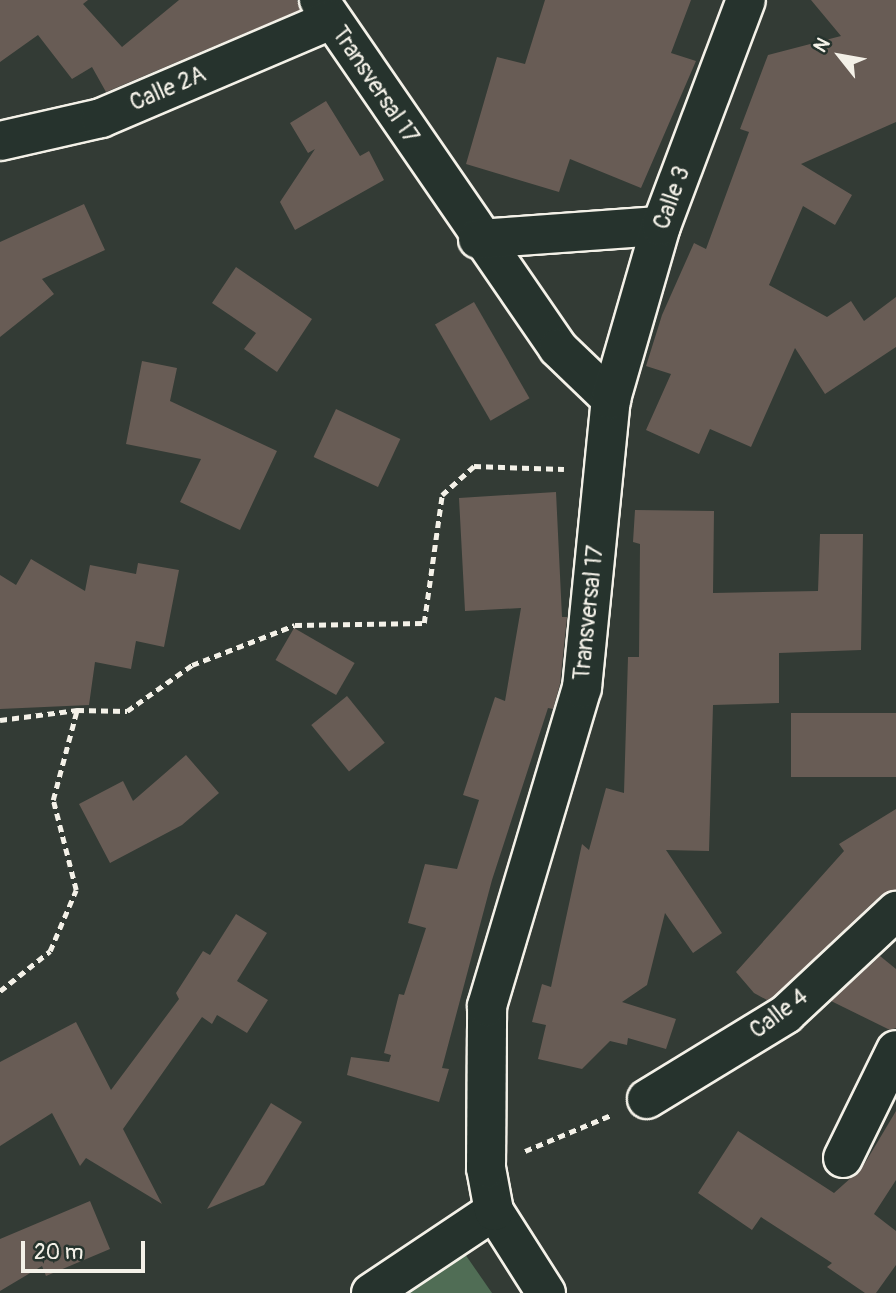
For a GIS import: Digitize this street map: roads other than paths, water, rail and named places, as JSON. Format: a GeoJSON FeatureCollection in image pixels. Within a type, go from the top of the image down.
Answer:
{"type":"FeatureCollection","features":[{"type":"Feature","properties":{"kind":"street","name":"Calle 3"},"geometry":{"type":"LineString","coordinates":[[611,399],[661,226],[746,0]]}},
{"type":"Feature","properties":{"kind":"street","name":"Calle 2A"},"geometry":{"type":"LineString","coordinates":[[0,141],[101,118],[325,10]]}},
{"type":"Feature","properties":{"kind":"street","name":"Transversal 17"},"geometry":{"type":"LineString","coordinates":[[325,10],[478,239],[558,348],[611,399],[582,688],[486,1006],[486,1168],[494,1212],[546,1293]]}},
{"type":"Feature","properties":{"kind":"street"},"geometry":{"type":"LineString","coordinates":[[478,239],[661,226]]}},
{"type":"Feature","properties":{"kind":"street","name":"Calle 4"},"geometry":{"type":"LineString","coordinates":[[647,1099],[786,1014],[896,911]]}},
{"type":"Feature","properties":{"kind":"street"},"geometry":{"type":"LineString","coordinates":[[843,1158],[896,1050]]}},
{"type":"Feature","properties":{"kind":"street"},"geometry":{"type":"LineString","coordinates":[[371,1293],[494,1212]]}}]}
